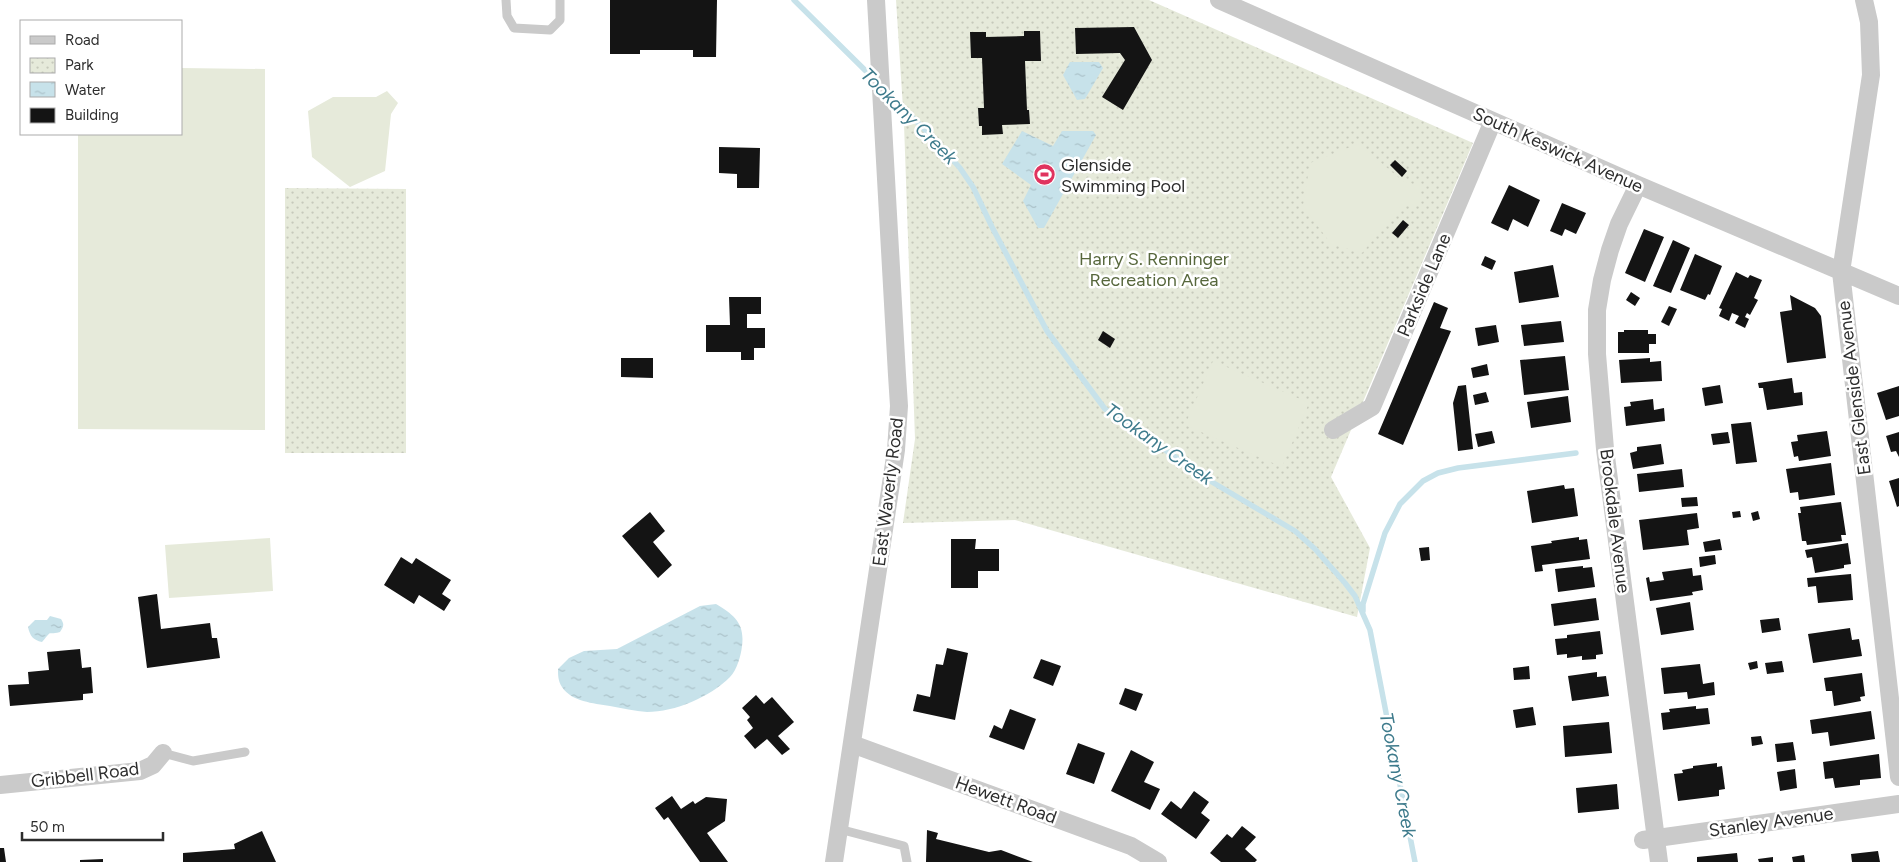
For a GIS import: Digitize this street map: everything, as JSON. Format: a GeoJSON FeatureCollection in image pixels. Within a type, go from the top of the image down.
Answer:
{"type":"FeatureCollection","features":[{"type":"Feature","properties":{"kind":"street","name":"East Waverly Road"},"geometry":{"type":"LineString","coordinates":[[834,862],[896,450],[899,406],[876,0]]}},
{"type":"Feature","properties":{"kind":"street","name":"South Keswick Avenue"},"geometry":{"type":"LineString","coordinates":[[1218,0],[1236,4],[1638,185],[1899,296]]}},
{"type":"Feature","properties":{"kind":"street","name":"East Glenside Avenue"},"geometry":{"type":"LineString","coordinates":[[1864,0],[1869,22],[1871,75],[1841,272],[1899,777]]}},
{"type":"Feature","properties":{"kind":"street","name":"Parkside Lane"},"geometry":{"type":"LineString","coordinates":[[1332,430],[1372,407],[1493,121]]}},
{"type":"Feature","properties":{"kind":"street","name":"Brookdale Avenue"},"geometry":{"type":"LineString","coordinates":[[1638,185],[1619,224],[1602,280],[1597,310],[1597,354],[1605,449],[1650,839],[1659,862]]}},
{"type":"Feature","properties":{"kind":"street","name":"Hewett Road"},"geometry":{"type":"LineString","coordinates":[[852,744],[1130,846],[1158,862]]}},
{"type":"Feature","properties":{"kind":"street","name":"Gribbell Road"},"geometry":{"type":"LineString","coordinates":[[0,785],[140,771],[153,765],[163,753]]}},
{"type":"Feature","properties":{"kind":"street","name":"Stanley Avenue"},"geometry":{"type":"LineString","coordinates":[[1650,839],[1899,804]]}},
{"type":"Feature","properties":{"kind":"lane"},"geometry":{"type":"LineString","coordinates":[[506,0],[506,16],[514,28],[550,30],[560,20],[560,0]]}},
{"type":"Feature","properties":{"kind":"lane"},"geometry":{"type":"LineString","coordinates":[[163,753],[193,761],[245,752]]}},
{"type":"Feature","properties":{"kind":"lane"},"geometry":{"type":"LineString","coordinates":[[839,829],[904,846],[907,862]]}},
{"type":"Feature","properties":{"kind":"green space","name":"Harry S. Renninger Recreation Area"},"geometry":{"type":"Polygon","coordinates":[[[896,0],[1149,0],[1473,143],[1331,477],[1370,548],[1357,617],[1015,520],[903,523],[915,439],[904,124],[896,0]]]}},
{"type":"Feature","properties":{"kind":"green space"},"geometry":{"type":"Polygon","coordinates":[[[182,68],[265,69],[265,430],[78,429],[78,135],[182,135],[182,68]]]}},
{"type":"Feature","properties":{"kind":"green space"},"geometry":{"type":"Polygon","coordinates":[[[387,91],[398,103],[391,114],[385,171],[350,187],[312,157],[308,111],[333,97],[376,97],[387,91]]]}},
{"type":"Feature","properties":{"kind":"green space"},"geometry":{"type":"Polygon","coordinates":[[[1358,144],[1403,181],[1420,186],[1420,205],[1402,205],[1362,253],[1331,244],[1303,206],[1310,163],[1358,144]]]}},
{"type":"Feature","properties":{"kind":"green space"},"geometry":{"type":"Polygon","coordinates":[[[285,188],[406,189],[406,453],[285,453],[285,188]]]}},
{"type":"Feature","properties":{"kind":"green space"},"geometry":{"type":"Polygon","coordinates":[[[1213,361],[1309,403],[1282,467],[1185,425],[1213,361]]]}},
{"type":"Feature","properties":{"kind":"green space"},"geometry":{"type":"Polygon","coordinates":[[[270,538],[273,591],[169,598],[165,545],[270,538]]]}},
{"type":"Feature","properties":{"kind":"water"},"geometry":{"type":"Polygon","coordinates":[[[1070,62],[1099,62],[1103,68],[1085,99],[1077,100],[1063,75],[1070,62]]]}},
{"type":"Feature","properties":{"kind":"water","name":"Glenside Swimming Pool"},"geometry":{"type":"Polygon","coordinates":[[[1022,131],[1053,146],[1062,131],[1093,131],[1096,135],[1044,228],[1038,228],[1023,201],[1031,185],[1002,164],[1022,131]]]}},
{"type":"Feature","properties":{"kind":"water"},"geometry":{"type":"Polygon","coordinates":[[[716,604],[737,620],[742,631],[741,650],[735,670],[730,677],[713,691],[702,697],[669,709],[647,712],[583,701],[571,696],[561,685],[558,678],[558,669],[569,658],[584,651],[617,649],[700,606],[716,604]]]}},
{"type":"Feature","properties":{"kind":"water"},"geometry":{"type":"Polygon","coordinates":[[[50,616],[61,619],[63,626],[60,632],[50,633],[42,642],[34,639],[28,627],[35,620],[47,620],[50,616]]]}},
{"type":"Feature","properties":{"kind":"building"},"geometry":{"type":"Polygon","coordinates":[[[610,0],[717,0],[716,57],[693,57],[693,50],[640,50],[640,54],[610,54],[610,0]]]}},
{"type":"Feature","properties":{"kind":"building"},"geometry":{"type":"Polygon","coordinates":[[[1134,27],[1152,60],[1123,110],[1102,97],[1125,60],[1120,53],[1076,54],[1075,28],[1134,27]]]}},
{"type":"Feature","properties":{"kind":"building"},"geometry":{"type":"Polygon","coordinates":[[[1024,31],[1040,31],[1041,61],[1025,61],[1027,110],[1029,110],[1030,124],[1002,125],[1003,134],[982,135],[982,126],[979,126],[978,108],[984,108],[982,58],[971,58],[970,32],[986,32],[986,37],[1024,36],[1024,31]]]}},
{"type":"Feature","properties":{"kind":"building"},"geometry":{"type":"Polygon","coordinates":[[[719,147],[760,148],[759,188],[737,188],[737,174],[719,173],[719,147]]]}},
{"type":"Feature","properties":{"kind":"building"},"geometry":{"type":"Polygon","coordinates":[[[1395,160],[1407,171],[1402,177],[1390,165],[1395,160]]]}},
{"type":"Feature","properties":{"kind":"building"},"geometry":{"type":"Polygon","coordinates":[[[1509,185],[1540,200],[1528,227],[1513,219],[1508,231],[1491,223],[1509,185]]]}},
{"type":"Feature","properties":{"kind":"building"},"geometry":{"type":"Polygon","coordinates":[[[1562,203],[1586,213],[1576,234],[1565,229],[1562,236],[1550,231],[1562,203]]]}},
{"type":"Feature","properties":{"kind":"building"},"geometry":{"type":"Polygon","coordinates":[[[1403,220],[1409,225],[1398,238],[1392,233],[1403,220]]]}},
{"type":"Feature","properties":{"kind":"building"},"geometry":{"type":"Polygon","coordinates":[[[1644,229],[1664,237],[1645,282],[1625,273],[1644,229]]]}},
{"type":"Feature","properties":{"kind":"building"},"geometry":{"type":"Polygon","coordinates":[[[1673,240],[1690,248],[1671,293],[1653,286],[1673,240]]]}},
{"type":"Feature","properties":{"kind":"building"},"geometry":{"type":"Polygon","coordinates":[[[1695,254],[1722,266],[1710,295],[1708,294],[1705,300],[1680,290],[1695,254]]]}},
{"type":"Feature","properties":{"kind":"building"},"geometry":{"type":"Polygon","coordinates":[[[1485,256],[1496,261],[1492,270],[1481,265],[1485,256]]]}},
{"type":"Feature","properties":{"kind":"building"},"geometry":{"type":"Polygon","coordinates":[[[1553,265],[1559,297],[1519,303],[1514,272],[1553,265]]]}},
{"type":"Feature","properties":{"kind":"building"},"geometry":{"type":"Polygon","coordinates":[[[1736,272],[1748,278],[1750,275],[1762,280],[1754,298],[1758,300],[1750,315],[1747,313],[1745,317],[1749,319],[1745,328],[1735,323],[1739,316],[1732,313],[1729,321],[1719,316],[1722,309],[1719,308],[1736,272]]]}},
{"type":"Feature","properties":{"kind":"building"},"geometry":{"type":"Polygon","coordinates":[[[1631,292],[1640,298],[1635,306],[1626,300],[1631,292]]]}},
{"type":"Feature","properties":{"kind":"building"},"geometry":{"type":"Polygon","coordinates":[[[1790,295],[1815,308],[1821,316],[1826,358],[1787,363],[1780,312],[1792,310],[1790,295]]]}},
{"type":"Feature","properties":{"kind":"building"},"geometry":{"type":"Polygon","coordinates":[[[729,297],[761,297],[761,314],[747,314],[747,328],[765,328],[765,348],[754,348],[754,360],[741,360],[741,352],[706,352],[706,325],[730,325],[729,297]]]}},
{"type":"Feature","properties":{"kind":"building"},"geometry":{"type":"Polygon","coordinates":[[[1434,302],[1448,308],[1440,328],[1451,331],[1403,445],[1378,434],[1434,302]]]}},
{"type":"Feature","properties":{"kind":"building"},"geometry":{"type":"Polygon","coordinates":[[[1669,306],[1677,309],[1669,326],[1661,322],[1669,306]]]}},
{"type":"Feature","properties":{"kind":"building"},"geometry":{"type":"Polygon","coordinates":[[[1561,321],[1564,342],[1524,346],[1521,325],[1561,321]]]}},
{"type":"Feature","properties":{"kind":"building"},"geometry":{"type":"Polygon","coordinates":[[[1496,325],[1499,342],[1478,346],[1475,328],[1496,325]]]}},
{"type":"Feature","properties":{"kind":"building"},"geometry":{"type":"Polygon","coordinates":[[[1624,330],[1648,330],[1648,334],[1656,334],[1656,344],[1649,344],[1649,353],[1618,353],[1618,332],[1624,332],[1624,330]]]}},
{"type":"Feature","properties":{"kind":"building"},"geometry":{"type":"Polygon","coordinates":[[[1103,331],[1115,339],[1110,348],[1098,340],[1103,331]]]}},
{"type":"Feature","properties":{"kind":"building"},"geometry":{"type":"Polygon","coordinates":[[[1565,356],[1569,390],[1524,395],[1520,360],[1565,356]]]}},
{"type":"Feature","properties":{"kind":"building"},"geometry":{"type":"Polygon","coordinates":[[[621,358],[653,358],[653,378],[621,377],[621,358]]]}},
{"type":"Feature","properties":{"kind":"building"},"geometry":{"type":"Polygon","coordinates":[[[1650,358],[1650,362],[1661,361],[1662,381],[1621,383],[1619,360],[1650,358]]]}},
{"type":"Feature","properties":{"kind":"building"},"geometry":{"type":"Polygon","coordinates":[[[1487,364],[1489,375],[1473,378],[1471,368],[1487,364]]]}},
{"type":"Feature","properties":{"kind":"building"},"geometry":{"type":"Polygon","coordinates":[[[1792,378],[1794,393],[1802,392],[1803,405],[1767,410],[1763,388],[1759,388],[1758,383],[1792,378]]]}},
{"type":"Feature","properties":{"kind":"building"},"geometry":{"type":"Polygon","coordinates":[[[1466,385],[1473,449],[1458,451],[1453,403],[1458,386],[1466,385]]]}},
{"type":"Feature","properties":{"kind":"building"},"geometry":{"type":"Polygon","coordinates":[[[1720,385],[1723,403],[1705,406],[1702,388],[1720,385]]]}},
{"type":"Feature","properties":{"kind":"building"},"geometry":{"type":"Polygon","coordinates":[[[1899,386],[1899,416],[1886,420],[1877,393],[1899,386]]]}},
{"type":"Feature","properties":{"kind":"building"},"geometry":{"type":"Polygon","coordinates":[[[1486,392],[1489,402],[1475,405],[1473,395],[1486,392]]]}},
{"type":"Feature","properties":{"kind":"building"},"geometry":{"type":"Polygon","coordinates":[[[1568,396],[1571,422],[1531,428],[1527,402],[1568,396]]]}},
{"type":"Feature","properties":{"kind":"building"},"geometry":{"type":"Polygon","coordinates":[[[1653,399],[1654,410],[1664,408],[1665,421],[1626,426],[1624,407],[1631,406],[1630,402],[1653,399]]]}},
{"type":"Feature","properties":{"kind":"building"},"geometry":{"type":"Polygon","coordinates":[[[1751,422],[1757,462],[1736,464],[1731,424],[1751,422]]]}},
{"type":"Feature","properties":{"kind":"building"},"geometry":{"type":"Polygon","coordinates":[[[1492,431],[1495,443],[1478,447],[1475,434],[1492,431]]]}},
{"type":"Feature","properties":{"kind":"building"},"geometry":{"type":"Polygon","coordinates":[[[1827,431],[1831,456],[1799,461],[1798,456],[1794,457],[1791,442],[1798,441],[1797,435],[1827,431]]]}},
{"type":"Feature","properties":{"kind":"building"},"geometry":{"type":"Polygon","coordinates":[[[1728,432],[1730,443],[1713,445],[1711,434],[1728,432]]]}},
{"type":"Feature","properties":{"kind":"building"},"geometry":{"type":"Polygon","coordinates":[[[1899,432],[1899,457],[1896,451],[1891,452],[1886,436],[1899,432]]]}},
{"type":"Feature","properties":{"kind":"building"},"geometry":{"type":"Polygon","coordinates":[[[1661,444],[1664,464],[1633,469],[1630,453],[1637,451],[1637,447],[1661,444]]]}},
{"type":"Feature","properties":{"kind":"building"},"geometry":{"type":"Polygon","coordinates":[[[1831,463],[1835,495],[1799,500],[1798,492],[1790,493],[1786,469],[1831,463]]]}},
{"type":"Feature","properties":{"kind":"building"},"geometry":{"type":"Polygon","coordinates":[[[1682,469],[1684,487],[1639,492],[1637,474],[1682,469]]]}},
{"type":"Feature","properties":{"kind":"building"},"geometry":{"type":"Polygon","coordinates":[[[1899,478],[1899,506],[1897,507],[1889,481],[1899,478]]]}},
{"type":"Feature","properties":{"kind":"building"},"geometry":{"type":"Polygon","coordinates":[[[1564,485],[1565,489],[1574,488],[1578,516],[1532,523],[1527,491],[1564,485]]]}},
{"type":"Feature","properties":{"kind":"building"},"geometry":{"type":"Polygon","coordinates":[[[1697,497],[1698,506],[1682,507],[1681,498],[1697,497]]]}},
{"type":"Feature","properties":{"kind":"building"},"geometry":{"type":"Polygon","coordinates":[[[1841,502],[1846,535],[1841,535],[1842,541],[1807,545],[1806,541],[1802,541],[1798,513],[1801,513],[1800,507],[1841,502]]]}},
{"type":"Feature","properties":{"kind":"building"},"geometry":{"type":"Polygon","coordinates":[[[1740,511],[1741,517],[1733,518],[1732,512],[1740,511]]]}},
{"type":"Feature","properties":{"kind":"building"},"geometry":{"type":"Polygon","coordinates":[[[1758,511],[1760,519],[1753,521],[1751,513],[1758,511]]]}},
{"type":"Feature","properties":{"kind":"building"},"geometry":{"type":"Polygon","coordinates":[[[650,512],[665,531],[653,542],[672,565],[658,578],[622,536],[650,512]]]}},
{"type":"Feature","properties":{"kind":"building"},"geometry":{"type":"Polygon","coordinates":[[[1697,513],[1699,528],[1687,530],[1689,545],[1643,550],[1639,520],[1697,513]]]}},
{"type":"Feature","properties":{"kind":"building"},"geometry":{"type":"Polygon","coordinates":[[[1579,537],[1579,540],[1587,539],[1590,559],[1542,565],[1543,571],[1535,572],[1531,546],[1579,537]]]}},
{"type":"Feature","properties":{"kind":"building"},"geometry":{"type":"Polygon","coordinates":[[[951,539],[976,539],[975,549],[999,549],[999,571],[978,571],[978,588],[951,588],[951,539]]]}},
{"type":"Feature","properties":{"kind":"building"},"geometry":{"type":"Polygon","coordinates":[[[1720,539],[1722,550],[1705,552],[1703,542],[1720,539]]]}},
{"type":"Feature","properties":{"kind":"building"},"geometry":{"type":"Polygon","coordinates":[[[1848,543],[1851,564],[1844,565],[1844,568],[1815,573],[1812,557],[1807,558],[1805,550],[1848,543]]]}},
{"type":"Feature","properties":{"kind":"building"},"geometry":{"type":"Polygon","coordinates":[[[1429,547],[1430,560],[1421,561],[1419,548],[1429,547]]]}},
{"type":"Feature","properties":{"kind":"building"},"geometry":{"type":"Polygon","coordinates":[[[1715,555],[1716,564],[1700,567],[1699,557],[1715,555]]]}},
{"type":"Feature","properties":{"kind":"building"},"geometry":{"type":"Polygon","coordinates":[[[401,557],[412,564],[416,558],[451,580],[442,594],[451,600],[444,611],[419,595],[414,604],[384,585],[401,557]]]}},
{"type":"Feature","properties":{"kind":"building"},"geometry":{"type":"Polygon","coordinates":[[[1583,566],[1583,568],[1592,567],[1595,587],[1558,592],[1555,569],[1583,566]]]}},
{"type":"Feature","properties":{"kind":"building"},"geometry":{"type":"Polygon","coordinates":[[[1692,568],[1693,576],[1701,575],[1703,590],[1692,592],[1693,595],[1650,601],[1646,578],[1649,577],[1650,582],[1664,580],[1662,572],[1692,568]]]}},
{"type":"Feature","properties":{"kind":"building"},"geometry":{"type":"Polygon","coordinates":[[[1851,574],[1853,600],[1818,603],[1816,586],[1808,587],[1807,578],[1851,574]]]}},
{"type":"Feature","properties":{"kind":"building"},"geometry":{"type":"Polygon","coordinates":[[[157,594],[161,629],[210,623],[212,638],[217,638],[220,658],[147,668],[138,597],[157,594]]]}},
{"type":"Feature","properties":{"kind":"building"},"geometry":{"type":"Polygon","coordinates":[[[1596,598],[1599,620],[1554,626],[1551,604],[1596,598]]]}},
{"type":"Feature","properties":{"kind":"building"},"geometry":{"type":"Polygon","coordinates":[[[1690,602],[1694,630],[1661,635],[1656,608],[1690,602]]]}},
{"type":"Feature","properties":{"kind":"building"},"geometry":{"type":"Polygon","coordinates":[[[1779,618],[1781,630],[1762,633],[1760,620],[1779,618]]]}},
{"type":"Feature","properties":{"kind":"building"},"geometry":{"type":"Polygon","coordinates":[[[1850,628],[1852,640],[1859,639],[1862,656],[1813,663],[1808,634],[1850,628]]]}},
{"type":"Feature","properties":{"kind":"building"},"geometry":{"type":"Polygon","coordinates":[[[1600,631],[1603,654],[1596,655],[1596,659],[1582,660],[1582,656],[1567,658],[1567,654],[1557,655],[1555,639],[1567,638],[1567,635],[1600,631]]]}},
{"type":"Feature","properties":{"kind":"building"},"geometry":{"type":"Polygon","coordinates":[[[947,648],[968,653],[955,720],[913,711],[917,694],[930,697],[936,664],[943,665],[947,648]]]}},
{"type":"Feature","properties":{"kind":"building"},"geometry":{"type":"Polygon","coordinates":[[[80,649],[82,668],[91,667],[93,693],[83,694],[83,700],[10,706],[8,685],[29,684],[28,672],[49,670],[47,652],[80,649]]]}},
{"type":"Feature","properties":{"kind":"building"},"geometry":{"type":"Polygon","coordinates":[[[1041,659],[1061,666],[1053,686],[1033,678],[1041,659]]]}},
{"type":"Feature","properties":{"kind":"building"},"geometry":{"type":"Polygon","coordinates":[[[1757,661],[1758,668],[1750,670],[1748,663],[1757,661]]]}},
{"type":"Feature","properties":{"kind":"building"},"geometry":{"type":"Polygon","coordinates":[[[1782,661],[1784,672],[1767,674],[1765,663],[1782,661]]]}},
{"type":"Feature","properties":{"kind":"building"},"geometry":{"type":"Polygon","coordinates":[[[1700,664],[1703,684],[1714,682],[1715,695],[1688,699],[1687,692],[1664,694],[1661,668],[1700,664]]]}},
{"type":"Feature","properties":{"kind":"building"},"geometry":{"type":"Polygon","coordinates":[[[1529,666],[1530,679],[1514,680],[1513,668],[1529,666]]]}},
{"type":"Feature","properties":{"kind":"building"},"geometry":{"type":"Polygon","coordinates":[[[1597,672],[1597,677],[1606,676],[1609,696],[1572,701],[1568,676],[1597,672]]]}},
{"type":"Feature","properties":{"kind":"building"},"geometry":{"type":"Polygon","coordinates":[[[1862,673],[1865,696],[1860,697],[1861,701],[1834,706],[1832,691],[1826,691],[1824,678],[1862,673]]]}},
{"type":"Feature","properties":{"kind":"building"},"geometry":{"type":"Polygon","coordinates":[[[1125,688],[1143,694],[1136,711],[1119,704],[1125,688]]]}},
{"type":"Feature","properties":{"kind":"building"},"geometry":{"type":"Polygon","coordinates":[[[756,695],[764,704],[772,697],[794,722],[778,736],[790,749],[782,755],[767,739],[755,749],[744,736],[753,728],[747,720],[750,717],[742,708],[756,695]]]}},
{"type":"Feature","properties":{"kind":"building"},"geometry":{"type":"Polygon","coordinates":[[[1696,706],[1696,709],[1708,708],[1710,724],[1663,730],[1661,713],[1670,712],[1669,709],[1696,706]]]}},
{"type":"Feature","properties":{"kind":"building"},"geometry":{"type":"Polygon","coordinates":[[[1533,707],[1536,725],[1516,728],[1513,710],[1533,707]]]}},
{"type":"Feature","properties":{"kind":"building"},"geometry":{"type":"Polygon","coordinates":[[[1010,709],[1036,719],[1024,750],[989,737],[994,725],[1002,729],[1010,709]]]}},
{"type":"Feature","properties":{"kind":"building"},"geometry":{"type":"Polygon","coordinates":[[[1871,711],[1875,739],[1830,746],[1828,732],[1812,734],[1810,720],[1871,711]]]}},
{"type":"Feature","properties":{"kind":"building"},"geometry":{"type":"Polygon","coordinates":[[[1609,722],[1612,753],[1565,757],[1563,726],[1609,722]]]}},
{"type":"Feature","properties":{"kind":"building"},"geometry":{"type":"Polygon","coordinates":[[[1761,736],[1763,744],[1752,746],[1751,737],[1761,736]]]}},
{"type":"Feature","properties":{"kind":"building"},"geometry":{"type":"Polygon","coordinates":[[[1793,742],[1796,760],[1777,762],[1775,744],[1793,742]]]}},
{"type":"Feature","properties":{"kind":"building"},"geometry":{"type":"Polygon","coordinates":[[[1078,743],[1105,753],[1094,784],[1066,774],[1078,743]]]}},
{"type":"Feature","properties":{"kind":"building"},"geometry":{"type":"Polygon","coordinates":[[[1131,750],[1154,762],[1144,782],[1160,789],[1150,810],[1111,791],[1131,750]]]}},
{"type":"Feature","properties":{"kind":"building"},"geometry":{"type":"Polygon","coordinates":[[[1879,754],[1881,778],[1860,780],[1860,785],[1835,788],[1833,778],[1825,779],[1823,762],[1879,754]]]}},
{"type":"Feature","properties":{"kind":"building"},"geometry":{"type":"Polygon","coordinates":[[[1717,763],[1717,767],[1722,766],[1725,789],[1719,790],[1719,796],[1678,801],[1674,774],[1683,773],[1682,770],[1693,768],[1693,766],[1717,763]]]}},
{"type":"Feature","properties":{"kind":"building"},"geometry":{"type":"Polygon","coordinates":[[[1795,769],[1797,788],[1780,791],[1777,772],[1795,769]]]}},
{"type":"Feature","properties":{"kind":"building"},"geometry":{"type":"Polygon","coordinates":[[[1617,784],[1619,809],[1578,813],[1576,788],[1617,784]]]}},
{"type":"Feature","properties":{"kind":"building"},"geometry":{"type":"Polygon","coordinates":[[[1194,791],[1209,802],[1201,813],[1210,820],[1196,839],[1161,814],[1171,801],[1181,809],[1194,791]]]}},
{"type":"Feature","properties":{"kind":"building"},"geometry":{"type":"Polygon","coordinates":[[[672,796],[681,809],[693,801],[695,804],[706,797],[727,799],[725,821],[707,833],[728,862],[700,862],[668,817],[664,820],[655,808],[672,796]]]}},
{"type":"Feature","properties":{"kind":"building"},"geometry":{"type":"Polygon","coordinates":[[[1242,826],[1256,837],[1245,849],[1257,860],[1255,862],[1221,862],[1210,853],[1227,834],[1232,838],[1242,826]]]}},
{"type":"Feature","properties":{"kind":"building"},"geometry":{"type":"Polygon","coordinates":[[[927,830],[938,833],[936,839],[989,852],[1001,850],[1033,862],[926,862],[927,830]]]}},
{"type":"Feature","properties":{"kind":"building"},"geometry":{"type":"Polygon","coordinates":[[[262,831],[276,862],[183,862],[183,853],[235,849],[234,844],[262,831]]]}},
{"type":"Feature","properties":{"kind":"building"},"geometry":{"type":"Polygon","coordinates":[[[0,848],[4,848],[6,862],[0,862],[0,848]]]}},
{"type":"Feature","properties":{"kind":"building"},"geometry":{"type":"Polygon","coordinates":[[[1878,851],[1880,862],[1852,862],[1851,854],[1878,851]]]}},
{"type":"Feature","properties":{"kind":"building"},"geometry":{"type":"Polygon","coordinates":[[[1737,853],[1738,862],[1697,862],[1697,857],[1737,853]]]}},
{"type":"Feature","properties":{"kind":"building"},"geometry":{"type":"Polygon","coordinates":[[[1804,855],[1805,862],[1793,862],[1792,857],[1804,855]]]}},
{"type":"Feature","properties":{"kind":"building"},"geometry":{"type":"Polygon","coordinates":[[[1773,857],[1773,862],[1759,862],[1758,859],[1773,857]]]}},
{"type":"Feature","properties":{"kind":"building"},"geometry":{"type":"Polygon","coordinates":[[[103,859],[103,862],[80,862],[80,860],[103,859]]]}},
{"type":"Feature","properties":{"kind":"waterway","name":"Tookany Creek"},"geometry":{"type":"LineString","coordinates":[[794,0],[876,81]]}},
{"type":"Feature","properties":{"kind":"waterway","name":"Tookany Creek"},"geometry":{"type":"LineString","coordinates":[[886,91],[960,168],[973,187],[1047,331],[1105,409],[1212,482],[1295,531],[1315,549],[1355,596],[1370,630],[1415,862]]}},
{"type":"Feature","properties":{"kind":"waterway"},"geometry":{"type":"LineString","coordinates":[[1363,611],[1363,604],[1385,533],[1400,504],[1423,481],[1438,473],[1458,468],[1576,453]]}},
{"type":"Feature","properties":{"kind":"place","name":"Glenside Swimming Pool"},"geometry":{"type":"Point","coordinates":[1045,175]}}]}
